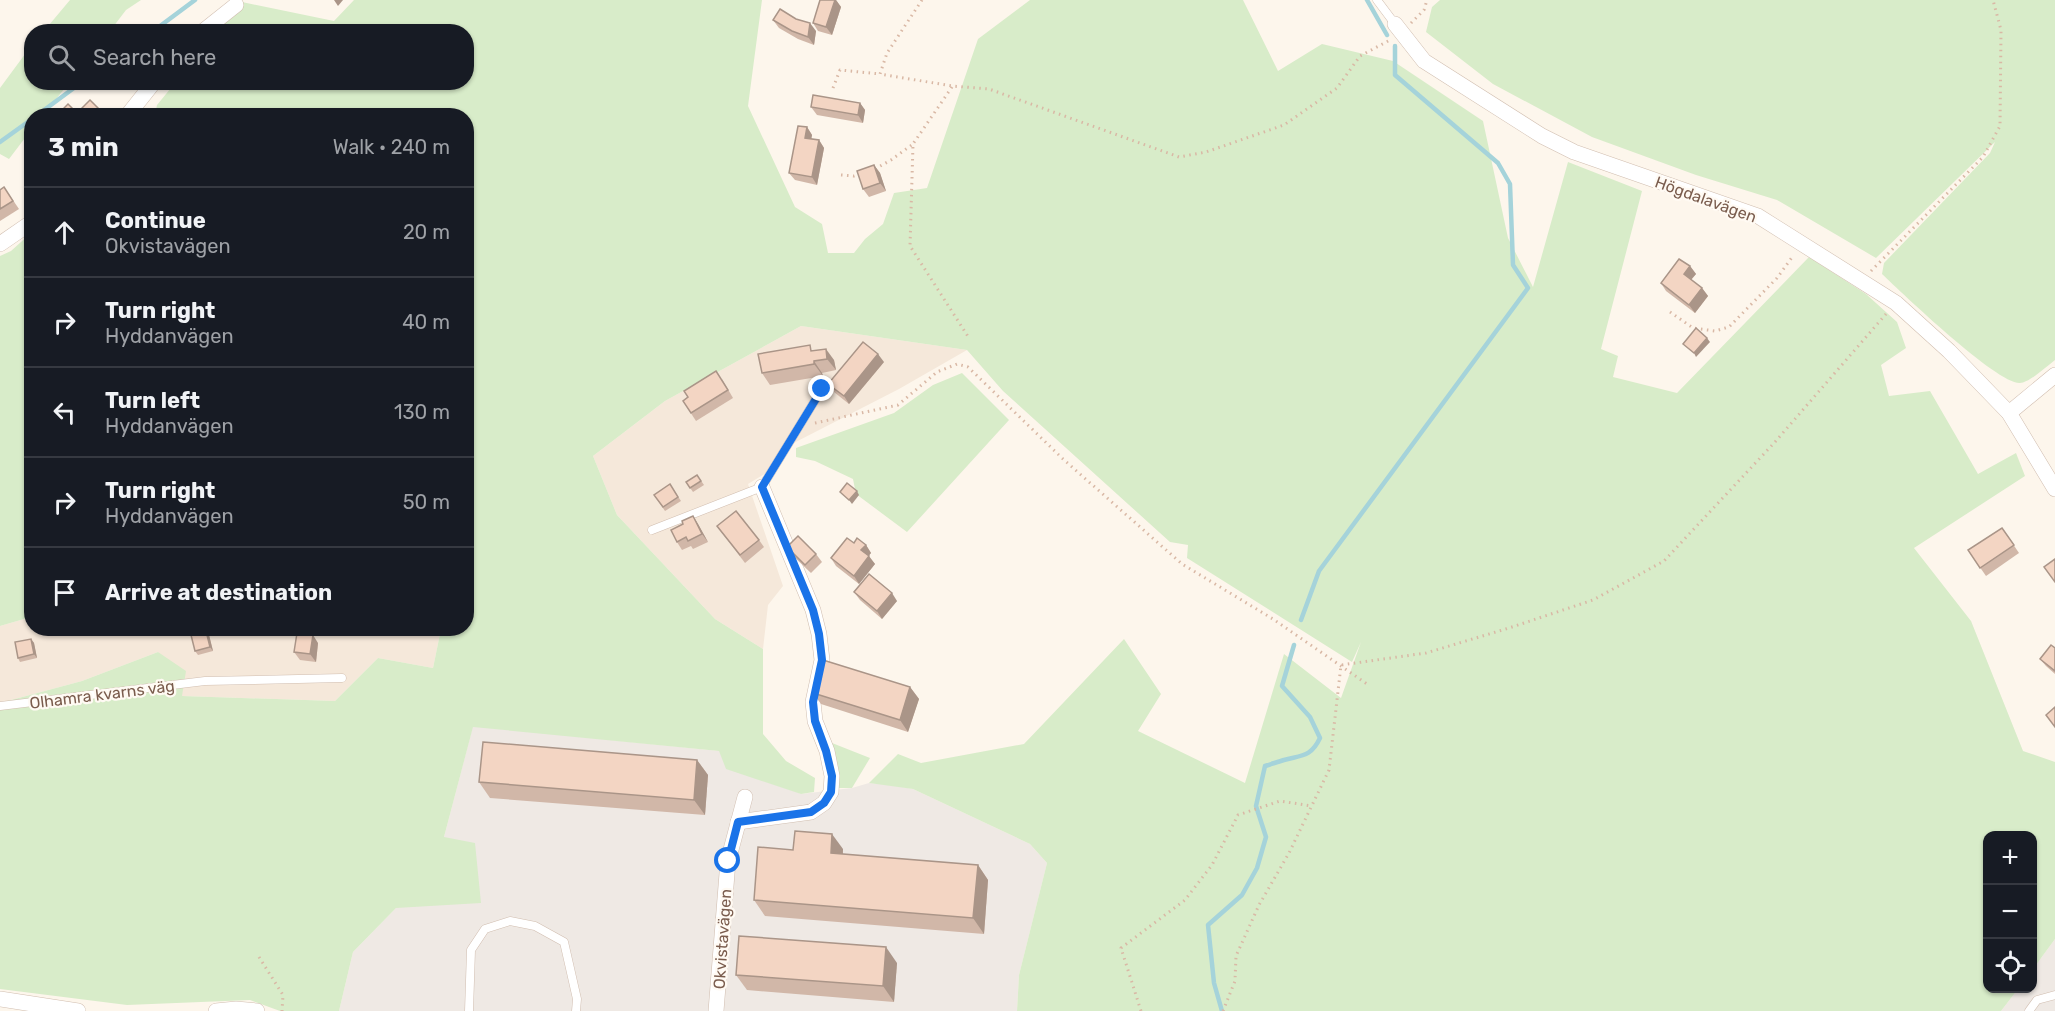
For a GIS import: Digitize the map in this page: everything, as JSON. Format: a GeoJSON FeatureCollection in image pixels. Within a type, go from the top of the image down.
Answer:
{"type":"FeatureCollection","features":[{"type":"Feature","properties":{"kind":"street"},"geometry":{"type":"LineString","coordinates":[[212,24],[236,5]]}},
{"type":"Feature","properties":{"kind":"street","name":"Högdalavägen"},"geometry":{"type":"LineString","coordinates":[[1398,28],[1424,61],[1542,136],[1574,152],[1758,216],[1896,303],[1949,351],[2009,413],[2055,489]]}},
{"type":"Feature","properties":{"kind":"street"},"geometry":{"type":"LineString","coordinates":[[133,108],[148,90]]}},
{"type":"Feature","properties":{"kind":"street"},"geometry":{"type":"LineString","coordinates":[[0,244],[24,228]]}},
{"type":"Feature","properties":{"kind":"street"},"geometry":{"type":"LineString","coordinates":[[2009,413],[2055,375]]}},
{"type":"Feature","properties":{"kind":"street"},"geometry":{"type":"LineString","coordinates":[[738,822],[811,812],[824,803],[831,792],[832,776],[815,721],[813,702],[822,660],[817,626],[813,610],[762,487]]}},
{"type":"Feature","properties":{"kind":"street","name":"Okvistavägen"},"geometry":{"type":"LineString","coordinates":[[716,1011],[728,861],[745,798]]}},
{"type":"Feature","properties":{"kind":"street"},"geometry":{"type":"LineString","coordinates":[[0,999],[78,1011]]}},
{"type":"Feature","properties":{"kind":"street"},"geometry":{"type":"LineString","coordinates":[[216,1011],[236,1009],[257,1011]]}},
{"type":"Feature","properties":{"kind":"lane","name":"Högdalavägen"},"geometry":{"type":"LineString","coordinates":[[1377,0],[1398,28]]}},
{"type":"Feature","properties":{"kind":"lane"},"geometry":{"type":"LineString","coordinates":[[652,530],[762,487],[822,389]]}},
{"type":"Feature","properties":{"kind":"lane","name":"Olhamra kvarns väg"},"geometry":{"type":"LineString","coordinates":[[0,706],[205,681],[342,678]]}},
{"type":"Feature","properties":{"kind":"lane"},"geometry":{"type":"LineString","coordinates":[[469,1011],[471,950],[485,928],[510,921],[535,926],[564,942],[577,999],[576,1011]]}},
{"type":"Feature","properties":{"kind":"lane"},"geometry":{"type":"LineString","coordinates":[[2030,1011],[2037,1000],[2055,995]]}},
{"type":"Feature","properties":{"kind":"path"},"geometry":{"type":"LineString","coordinates":[[880,74],[887,53],[922,0]]}},
{"type":"Feature","properties":{"kind":"path"},"geometry":{"type":"LineString","coordinates":[[832,88],[840,70],[988,90],[1179,157],[1206,152],[1284,125],[1337,88],[1360,56],[1424,10],[1427,0]]}},
{"type":"Feature","properties":{"kind":"path"},"geometry":{"type":"LineString","coordinates":[[1861,281],[1983,157],[2000,126],[2001,30],[1993,0]]}},
{"type":"Feature","properties":{"kind":"path"},"geometry":{"type":"LineString","coordinates":[[873,170],[913,144],[952,86]]}},
{"type":"Feature","properties":{"kind":"path"},"geometry":{"type":"LineString","coordinates":[[913,144],[910,246],[969,338]]}},
{"type":"Feature","properties":{"kind":"path"},"geometry":{"type":"LineString","coordinates":[[841,175],[854,176],[864,173]]}},
{"type":"Feature","properties":{"kind":"path"},"geometry":{"type":"LineString","coordinates":[[1670,312],[1693,328],[1715,331],[1728,327],[1777,278],[1803,244]]}},
{"type":"Feature","properties":{"kind":"path"},"geometry":{"type":"LineString","coordinates":[[1341,665],[1426,653],[1509,628],[1593,600],[1664,561],[1775,442],[1896,303]]}},
{"type":"Feature","properties":{"kind":"path"},"geometry":{"type":"LineString","coordinates":[[799,427],[898,405],[937,372],[957,364],[968,367],[1063,459],[1182,564],[1273,619],[1367,684]]}},
{"type":"Feature","properties":{"kind":"path"},"geometry":{"type":"LineString","coordinates":[[1223,1011],[1235,981],[1236,956],[1259,905],[1289,853],[1329,770],[1341,665]]}},
{"type":"Feature","properties":{"kind":"path"},"geometry":{"type":"LineString","coordinates":[[1141,1011],[1121,948],[1185,900],[1212,865],[1238,815],[1280,801],[1311,806]]}},
{"type":"Feature","properties":{"kind":"path"},"geometry":{"type":"LineString","coordinates":[[259,957],[283,995],[282,1011]]}},
{"type":"Feature","properties":{"kind":"shaded area"},"geometry":{"type":"Polygon","coordinates":[[[801,326],[967,350],[899,389],[784,448],[766,473],[748,484],[783,586],[768,605],[763,649],[715,619],[617,515],[593,456],[665,401],[801,326]]]}},
{"type":"Feature","properties":{"kind":"shaded area"},"geometry":{"type":"Polygon","coordinates":[[[24,619],[24,636],[440,636],[433,668],[378,658],[335,701],[182,696],[158,652],[82,681],[0,703],[0,626],[24,619]]]}},
{"type":"Feature","properties":{"kind":"shaded area"},"geometry":{"type":"Polygon","coordinates":[[[473,726],[719,751],[801,794],[852,788],[869,783],[913,789],[1030,844],[1047,863],[1019,975],[1017,1011],[339,1011],[353,952],[396,908],[444,837],[473,726]]]}},
{"type":"Feature","properties":{"kind":"shaded area"},"geometry":{"type":"Polygon","coordinates":[[[2055,939],[2055,1011],[2001,1011],[2015,993],[2037,993],[2037,964],[2055,939]]]}},
{"type":"Feature","properties":{"kind":"green space"},"geometry":{"type":"Polygon","coordinates":[[[70,0],[141,0],[126,10],[115,24],[50,24],[70,0]]]}},
{"type":"Feature","properties":{"kind":"green space"},"geometry":{"type":"Polygon","coordinates":[[[354,0],[762,0],[748,106],[795,207],[822,224],[828,253],[854,253],[865,239],[883,224],[894,193],[927,188],[978,39],[1030,0],[1243,0],[1278,71],[1322,44],[1393,61],[1483,121],[1508,238],[1533,287],[1568,162],[1642,191],[1601,349],[1618,356],[1613,377],[1677,393],[1809,257],[1866,294],[1897,322],[1906,348],[1881,365],[1889,396],[1930,391],[1978,474],[2016,453],[2025,476],[1914,548],[1971,621],[2023,751],[2055,762],[2055,939],[2037,964],[2037,831],[1983,831],[1983,993],[2015,993],[2001,1011],[1017,1011],[1019,975],[1047,863],[1030,844],[913,789],[869,783],[898,754],[921,763],[1024,744],[1124,639],[1161,694],[1138,731],[1245,783],[1284,654],[1341,698],[1361,642],[1352,662],[1187,558],[1188,545],[1170,542],[1003,391],[967,350],[801,326],[665,401],[593,456],[617,515],[715,619],[763,649],[763,734],[786,761],[815,778],[814,792],[801,794],[726,769],[719,751],[473,727],[444,837],[475,843],[481,903],[396,908],[353,952],[339,1011],[280,1011],[250,1000],[127,1005],[0,989],[0,703],[82,681],[158,652],[186,671],[182,696],[335,701],[378,658],[433,668],[440,636],[474,636],[474,108],[156,108],[169,90],[474,90],[474,24],[223,24],[242,2],[334,21],[354,0]]]}},
{"type":"Feature","properties":{"kind":"green space"},"geometry":{"type":"Polygon","coordinates":[[[1440,0],[2055,0],[2055,360],[2024,382],[2008,379],[1950,336],[1882,274],[1884,263],[1990,153],[1995,142],[1876,258],[1777,200],[1696,175],[1592,137],[1493,84],[1426,32],[1432,7],[1440,0]]]}},
{"type":"Feature","properties":{"kind":"green space"},"geometry":{"type":"Polygon","coordinates":[[[24,55],[24,90],[63,90],[49,108],[24,108],[24,139],[9,159],[0,154],[0,88],[24,55]]]}},
{"type":"Feature","properties":{"kind":"green space"},"geometry":{"type":"Polygon","coordinates":[[[24,239],[24,619],[0,626],[0,256],[11,251],[24,239]]]}},
{"type":"Feature","properties":{"kind":"green space"},"geometry":{"type":"Polygon","coordinates":[[[962,373],[1009,420],[907,532],[856,494],[853,479],[815,461],[796,457],[796,448],[894,413],[933,385],[962,373]]]}},
{"type":"Feature","properties":{"kind":"green space"},"geometry":{"type":"Polygon","coordinates":[[[832,743],[870,758],[852,788],[835,788],[832,743]]]}},
{"type":"Feature","properties":{"kind":"building"},"geometry":{"type":"Polygon","coordinates":[[[820,0],[835,0],[826,27],[813,23],[820,0]]]}},
{"type":"Feature","properties":{"kind":"building"},"geometry":{"type":"Polygon","coordinates":[[[780,9],[796,19],[810,23],[808,37],[773,20],[780,9]]]}},
{"type":"Feature","properties":{"kind":"building"},"geometry":{"type":"Polygon","coordinates":[[[813,95],[860,103],[858,115],[811,107],[813,95]]]}},
{"type":"Feature","properties":{"kind":"building"},"geometry":{"type":"Polygon","coordinates":[[[90,100],[98,108],[82,108],[90,100]]]}},
{"type":"Feature","properties":{"kind":"building"},"geometry":{"type":"Polygon","coordinates":[[[798,126],[807,127],[805,138],[819,140],[812,177],[789,173],[798,126]]]}},
{"type":"Feature","properties":{"kind":"building"},"geometry":{"type":"Polygon","coordinates":[[[874,165],[880,183],[863,189],[857,171],[874,165]]]}},
{"type":"Feature","properties":{"kind":"building"},"geometry":{"type":"Polygon","coordinates":[[[4,187],[13,201],[0,209],[0,190],[4,187]]]}},
{"type":"Feature","properties":{"kind":"building"},"geometry":{"type":"Polygon","coordinates":[[[1679,259],[1690,266],[1684,274],[1702,288],[1689,305],[1661,283],[1679,259]]]}},
{"type":"Feature","properties":{"kind":"building"},"geometry":{"type":"Polygon","coordinates":[[[1696,328],[1707,338],[1694,353],[1683,344],[1696,328]]]}},
{"type":"Feature","properties":{"kind":"building"},"geometry":{"type":"Polygon","coordinates":[[[863,342],[878,354],[844,396],[828,384],[863,342]]]}},
{"type":"Feature","properties":{"kind":"building"},"geometry":{"type":"Polygon","coordinates":[[[810,345],[811,351],[826,349],[827,359],[814,361],[814,364],[762,373],[758,354],[810,345]]]}},
{"type":"Feature","properties":{"kind":"building"},"geometry":{"type":"Polygon","coordinates":[[[716,371],[728,390],[691,413],[683,401],[688,397],[684,391],[716,371]]]}},
{"type":"Feature","properties":{"kind":"building"},"geometry":{"type":"Polygon","coordinates":[[[697,475],[701,481],[690,488],[686,482],[697,475]]]}},
{"type":"Feature","properties":{"kind":"building"},"geometry":{"type":"Polygon","coordinates":[[[847,483],[857,491],[849,500],[840,492],[847,483]]]}},
{"type":"Feature","properties":{"kind":"building"},"geometry":{"type":"Polygon","coordinates":[[[670,484],[678,497],[663,507],[654,495],[670,484]]]}},
{"type":"Feature","properties":{"kind":"building"},"geometry":{"type":"Polygon","coordinates":[[[736,511],[759,540],[740,555],[717,526],[736,511]]]}},
{"type":"Feature","properties":{"kind":"building"},"geometry":{"type":"Polygon","coordinates":[[[693,516],[702,534],[688,541],[686,537],[677,542],[671,530],[693,516]]]}},
{"type":"Feature","properties":{"kind":"building"},"geometry":{"type":"Polygon","coordinates":[[[2002,528],[2014,545],[1980,568],[1968,550],[2002,528]]]}},
{"type":"Feature","properties":{"kind":"building"},"geometry":{"type":"Polygon","coordinates":[[[798,536],[816,554],[805,565],[787,547],[798,536]]]}},
{"type":"Feature","properties":{"kind":"building"},"geometry":{"type":"Polygon","coordinates":[[[847,538],[854,543],[857,538],[866,545],[861,550],[869,556],[854,576],[831,558],[847,538]]]}},
{"type":"Feature","properties":{"kind":"building"},"geometry":{"type":"Polygon","coordinates":[[[2055,559],[2055,582],[2044,567],[2055,559]]]}},
{"type":"Feature","properties":{"kind":"building"},"geometry":{"type":"Polygon","coordinates":[[[869,574],[892,593],[877,611],[854,592],[869,574]]]}},
{"type":"Feature","properties":{"kind":"building"},"geometry":{"type":"Polygon","coordinates":[[[191,636],[207,636],[210,647],[195,651],[191,636]]]}},
{"type":"Feature","properties":{"kind":"building"},"geometry":{"type":"Polygon","coordinates":[[[297,636],[313,636],[310,654],[294,652],[297,636]]]}},
{"type":"Feature","properties":{"kind":"building"},"geometry":{"type":"Polygon","coordinates":[[[31,639],[34,654],[18,658],[15,642],[31,639]]]}},
{"type":"Feature","properties":{"kind":"building"},"geometry":{"type":"Polygon","coordinates":[[[2051,645],[2055,648],[2055,671],[2040,659],[2051,645]]]}},
{"type":"Feature","properties":{"kind":"building"},"geometry":{"type":"Polygon","coordinates":[[[823,660],[910,687],[900,720],[813,693],[823,660]]]}},
{"type":"Feature","properties":{"kind":"building"},"geometry":{"type":"Polygon","coordinates":[[[2055,707],[2055,727],[2046,715],[2055,707]]]}},
{"type":"Feature","properties":{"kind":"building"},"geometry":{"type":"Polygon","coordinates":[[[483,742],[697,760],[694,800],[479,782],[483,742]]]}},
{"type":"Feature","properties":{"kind":"building"},"geometry":{"type":"Polygon","coordinates":[[[795,831],[832,834],[831,853],[978,865],[973,918],[754,900],[758,847],[793,850],[795,831]]]}},
{"type":"Feature","properties":{"kind":"building"},"geometry":{"type":"Polygon","coordinates":[[[739,936],[886,947],[883,986],[736,975],[739,936]]]}},
{"type":"Feature","properties":{"kind":"waterway"},"geometry":{"type":"LineString","coordinates":[[163,24],[195,0]]}},
{"type":"Feature","properties":{"kind":"waterway"},"geometry":{"type":"LineString","coordinates":[[1367,0],[1387,35]]}},
{"type":"Feature","properties":{"kind":"waterway"},"geometry":{"type":"LineString","coordinates":[[1301,620],[1319,571],[1528,288],[1513,265],[1510,184],[1498,163],[1395,75],[1395,46]]}},
{"type":"Feature","properties":{"kind":"waterway"},"geometry":{"type":"LineString","coordinates":[[47,108],[71,90]]}},
{"type":"Feature","properties":{"kind":"waterway"},"geometry":{"type":"LineString","coordinates":[[0,142],[24,125]]}},
{"type":"Feature","properties":{"kind":"waterway"},"geometry":{"type":"LineString","coordinates":[[1222,1011],[1214,983],[1208,925],[1242,895],[1257,868],[1266,837],[1256,806],[1265,766],[1309,752],[1320,738],[1310,717],[1282,686],[1294,645]]}},
{"type":"Feature","properties":{"kind":"route"},"geometry":{"type":"LineString","coordinates":[[728,861],[738,822],[811,812],[824,803],[831,792],[832,776],[815,721],[813,702],[822,660],[819,634],[813,610],[762,487],[822,389]]}}]}
